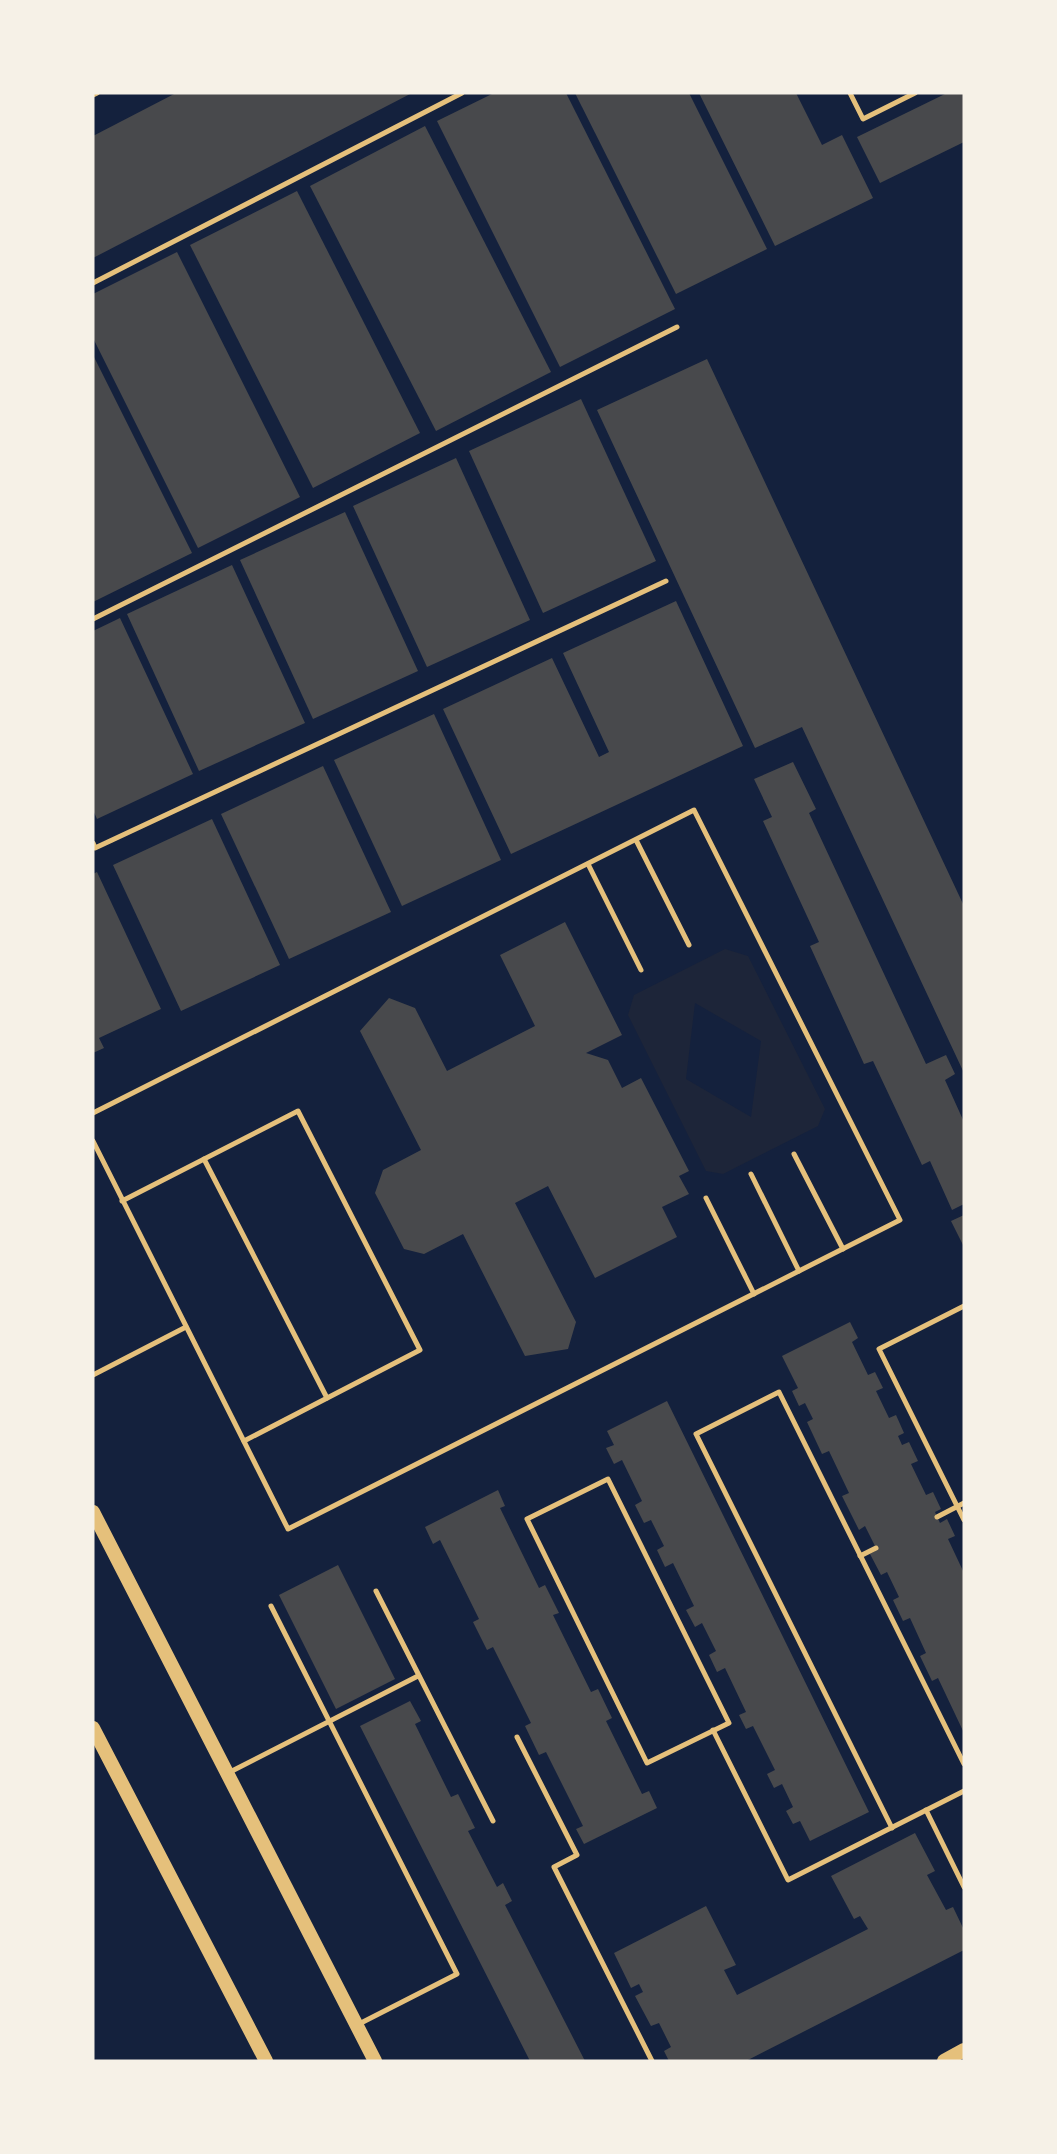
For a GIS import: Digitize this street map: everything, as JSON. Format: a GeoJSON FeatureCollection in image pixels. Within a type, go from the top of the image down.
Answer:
{"type":"FeatureCollection","features":[{"type":"Feature","properties":{"kind":"main road"},"geometry":{"type":"LineString","coordinates":[[93,1512],[375,2061]]}},
{"type":"Feature","properties":{"kind":"main road"},"geometry":{"type":"LineString","coordinates":[[93,1728],[266,2061]]}},
{"type":"Feature","properties":{"kind":"main road"},"geometry":{"type":"LineString","coordinates":[[944,2061],[964,2050]]}},
{"type":"Feature","properties":{"kind":"lane"},"geometry":{"type":"LineString","coordinates":[[93,283],[462,93]]}},
{"type":"Feature","properties":{"kind":"lane"},"geometry":{"type":"LineString","coordinates":[[850,93],[863,119],[915,93]]}},
{"type":"Feature","properties":{"kind":"lane"},"geometry":{"type":"LineString","coordinates":[[93,619],[677,327]]}},
{"type":"Feature","properties":{"kind":"lane"},"geometry":{"type":"LineString","coordinates":[[93,843],[95,848],[666,581]]}},
{"type":"Feature","properties":{"kind":"lane"},"geometry":{"type":"LineString","coordinates":[[93,1113],[694,810],[900,1220],[288,1529],[93,1141]]}},
{"type":"Feature","properties":{"kind":"lane"},"geometry":{"type":"LineString","coordinates":[[636,840],[689,945]]}},
{"type":"Feature","properties":{"kind":"lane"},"geometry":{"type":"LineString","coordinates":[[588,864],[641,970]]}},
{"type":"Feature","properties":{"kind":"lane"},"geometry":{"type":"LineString","coordinates":[[122,1201],[298,1111],[420,1350],[244,1441]]}},
{"type":"Feature","properties":{"kind":"lane"},"geometry":{"type":"LineString","coordinates":[[794,1154],[843,1249]]}},
{"type":"Feature","properties":{"kind":"lane"},"geometry":{"type":"LineString","coordinates":[[204,1159],[327,1398]]}},
{"type":"Feature","properties":{"kind":"lane"},"geometry":{"type":"LineString","coordinates":[[751,1174],[799,1270]]}},
{"type":"Feature","properties":{"kind":"lane"},"geometry":{"type":"LineString","coordinates":[[706,1198],[754,1294]]}},
{"type":"Feature","properties":{"kind":"lane"},"geometry":{"type":"LineString","coordinates":[[964,1306],[879,1349],[961,1505],[964,1520]]}},
{"type":"Feature","properties":{"kind":"lane"},"geometry":{"type":"LineString","coordinates":[[93,1375],[186,1327]]}},
{"type":"Feature","properties":{"kind":"lane"},"geometry":{"type":"LineString","coordinates":[[892,1828],[696,1434],[779,1392],[964,1764]]}},
{"type":"Feature","properties":{"kind":"lane"},"geometry":{"type":"LineString","coordinates":[[608,1479],[729,1723],[713,1730],[647,1763],[527,1519],[608,1479]]}},
{"type":"Feature","properties":{"kind":"lane"},"geometry":{"type":"LineString","coordinates":[[937,1517],[961,1505]]}},
{"type":"Feature","properties":{"kind":"lane"},"geometry":{"type":"LineString","coordinates":[[860,1556],[876,1548]]}},
{"type":"Feature","properties":{"kind":"lane"},"geometry":{"type":"LineString","coordinates":[[376,1591],[493,1821]]}},
{"type":"Feature","properties":{"kind":"lane"},"geometry":{"type":"LineString","coordinates":[[271,1606],[457,1974],[357,2025]]}},
{"type":"Feature","properties":{"kind":"lane"},"geometry":{"type":"LineString","coordinates":[[228,1773],[418,1676]]}},
{"type":"Feature","properties":{"kind":"lane"},"geometry":{"type":"LineString","coordinates":[[713,1730],[788,1880],[964,1791]]}},
{"type":"Feature","properties":{"kind":"lane"},"geometry":{"type":"LineString","coordinates":[[517,1737],[577,1856],[554,1867],[652,2061]]}},
{"type":"Feature","properties":{"kind":"lane"},"geometry":{"type":"LineString","coordinates":[[926,1810],[964,1887]]}},
{"type":"Feature","properties":{"kind":"shaded area"},"geometry":{"type":"Polygon","coordinates":[[[725,949],[748,956],[825,1109],[818,1126],[723,1174],[706,1171],[628,1015],[634,995],[725,949]],[[695,1003],[686,1079],[751,1117],[761,1041],[695,1003]]]}},
{"type":"Feature","properties":{"kind":"building"},"geometry":{"type":"Polygon","coordinates":[[[176,93],[412,93],[93,258],[93,136],[176,93]]]}},
{"type":"Feature","properties":{"kind":"building"},"geometry":{"type":"Polygon","coordinates":[[[494,93],[566,93],[675,309],[560,367],[437,121],[494,93]]]}},
{"type":"Feature","properties":{"kind":"building"},"geometry":{"type":"Polygon","coordinates":[[[575,93],[689,93],[767,249],[676,294],[575,93]]]}},
{"type":"Feature","properties":{"kind":"building"},"geometry":{"type":"Polygon","coordinates":[[[699,93],[796,93],[822,145],[842,135],[873,198],[775,246],[699,93]]]}},
{"type":"Feature","properties":{"kind":"building"},"geometry":{"type":"Polygon","coordinates":[[[947,93],[964,93],[964,142],[880,183],[857,137],[947,93]]]}},
{"type":"Feature","properties":{"kind":"building"},"geometry":{"type":"Polygon","coordinates":[[[425,126],[551,372],[436,431],[310,186],[425,126]]]}},
{"type":"Feature","properties":{"kind":"building"},"geometry":{"type":"Polygon","coordinates":[[[297,191],[420,433],[313,488],[190,245],[297,191]]]}},
{"type":"Feature","properties":{"kind":"building"},"geometry":{"type":"Polygon","coordinates":[[[177,252],[300,497],[198,548],[93,338],[93,294],[177,252]]]}},
{"type":"Feature","properties":{"kind":"building"},"geometry":{"type":"Polygon","coordinates":[[[93,355],[192,553],[93,602],[93,355]]]}},
{"type":"Feature","properties":{"kind":"building"},"geometry":{"type":"Polygon","coordinates":[[[707,359],[964,906],[964,1073],[802,727],[755,748],[597,410],[707,359]]]}},
{"type":"Feature","properties":{"kind":"building"},"geometry":{"type":"Polygon","coordinates":[[[581,399],[656,561],[543,613],[469,451],[581,399]]]}},
{"type":"Feature","properties":{"kind":"building"},"geometry":{"type":"Polygon","coordinates":[[[456,458],[530,620],[427,667],[353,506],[456,458]]]}},
{"type":"Feature","properties":{"kind":"building"},"geometry":{"type":"Polygon","coordinates":[[[345,512],[418,671],[313,719],[240,560],[345,512]]]}},
{"type":"Feature","properties":{"kind":"building"},"geometry":{"type":"Polygon","coordinates":[[[232,565],[305,723],[199,771],[127,614],[232,565]]]}},
{"type":"Feature","properties":{"kind":"building"},"geometry":{"type":"Polygon","coordinates":[[[676,601],[743,746],[511,854],[443,709],[552,658],[599,757],[609,752],[563,653],[676,601]]]}},
{"type":"Feature","properties":{"kind":"building"},"geometry":{"type":"Polygon","coordinates":[[[120,618],[193,774],[97,819],[93,810],[93,631],[120,618]]]}},
{"type":"Feature","properties":{"kind":"building"},"geometry":{"type":"Polygon","coordinates":[[[434,714],[501,860],[402,906],[334,760],[434,714]]]}},
{"type":"Feature","properties":{"kind":"building"},"geometry":{"type":"Polygon","coordinates":[[[793,762],[816,809],[809,813],[926,1064],[946,1055],[955,1074],[945,1080],[964,1122],[964,1204],[952,1210],[930,1161],[922,1165],[873,1061],[864,1064],[810,946],[819,942],[763,821],[772,817],[754,779],[793,762]]]}},
{"type":"Feature","properties":{"kind":"building"},"geometry":{"type":"Polygon","coordinates":[[[323,766],[391,912],[289,959],[221,814],[323,766]]]}},
{"type":"Feature","properties":{"kind":"building"},"geometry":{"type":"Polygon","coordinates":[[[212,819],[280,965],[181,1011],[113,865],[212,819]]]}},
{"type":"Feature","properties":{"kind":"building"},"geometry":{"type":"Polygon","coordinates":[[[97,872],[161,1009],[99,1038],[104,1048],[93,1053],[93,874],[97,872]]]}},
{"type":"Feature","properties":{"kind":"building"},"geometry":{"type":"Polygon","coordinates":[[[565,922],[622,1035],[586,1053],[608,1060],[622,1088],[641,1078],[689,1171],[679,1176],[689,1194],[662,1207],[677,1237],[595,1278],[548,1186],[515,1203],[576,1322],[568,1349],[525,1356],[463,1234],[424,1254],[404,1249],[375,1193],[383,1170],[421,1150],[360,1031],[389,998],[415,1008],[447,1071],[535,1026],[500,955],[565,922]]]}},
{"type":"Feature","properties":{"kind":"building"},"geometry":{"type":"Polygon","coordinates":[[[964,1215],[964,1247],[951,1221],[964,1215]]]}},
{"type":"Feature","properties":{"kind":"building"},"geometry":{"type":"Polygon","coordinates":[[[850,1322],[858,1338],[852,1342],[868,1375],[875,1372],[883,1388],[876,1391],[889,1418],[896,1415],[904,1433],[898,1436],[902,1445],[909,1442],[918,1461],[911,1464],[926,1495],[933,1492],[941,1509],[935,1512],[940,1523],[947,1519],[955,1536],[948,1539],[964,1573],[964,1733],[938,1678],[932,1681],[920,1656],[926,1653],[910,1618],[903,1621],[893,1600],[899,1597],[887,1572],[881,1575],[870,1554],[877,1550],[865,1526],[859,1530],[842,1496],[849,1493],[829,1451],[822,1454],[807,1422],[813,1419],[805,1403],[799,1406],[792,1391],[798,1388],[782,1356],[850,1322]]]}},
{"type":"Feature","properties":{"kind":"building"},"geometry":{"type":"Polygon","coordinates":[[[667,1401],[869,1812],[810,1841],[800,1821],[793,1824],[786,1811],[793,1807],[782,1784],[774,1788],[767,1774],[775,1770],[753,1726],[746,1729],[739,1715],[746,1712],[725,1668],[717,1672],[709,1655],[716,1651],[702,1623],[695,1627],[686,1610],[694,1606],[673,1563],[665,1567],[657,1550],[664,1546],[651,1520],[644,1523],[635,1505],[642,1501],[622,1460],[614,1464],[606,1448],[614,1445],[607,1431],[667,1401]]]}},
{"type":"Feature","properties":{"kind":"building"},"geometry":{"type":"Polygon","coordinates":[[[498,1490],[505,1506],[500,1508],[539,1588],[545,1585],[559,1613],[553,1615],[591,1692],[598,1689],[612,1718],[606,1721],[642,1794],[649,1791],[657,1808],[584,1844],[576,1829],[583,1826],[546,1752],[539,1755],[525,1726],[531,1723],[493,1647],[487,1650],[473,1622],[479,1619],[440,1540],[433,1544],[425,1527],[498,1490]]]}},
{"type":"Feature","properties":{"kind":"building"},"geometry":{"type":"Polygon","coordinates":[[[338,1565],[395,1679],[336,1709],[279,1595],[338,1565]]]}},
{"type":"Feature","properties":{"kind":"building"},"geometry":{"type":"Polygon","coordinates":[[[410,1701],[421,1721],[415,1724],[451,1797],[458,1794],[475,1828],[468,1831],[497,1887],[503,1883],[512,1901],[505,1905],[585,2061],[530,2061],[360,1726],[410,1701]]]}},
{"type":"Feature","properties":{"kind":"building"},"geometry":{"type":"Polygon","coordinates":[[[915,1833],[935,1871],[927,1875],[946,1910],[953,1907],[964,1930],[964,1950],[746,2061],[669,2061],[664,2051],[671,2047],[659,2023],[651,2026],[635,1996],[643,1992],[639,1984],[631,1988],[614,1953],[706,1906],[736,1965],[724,1970],[737,1995],[868,1929],[860,1916],[854,1919],[831,1876],[915,1833]]]}}]}
